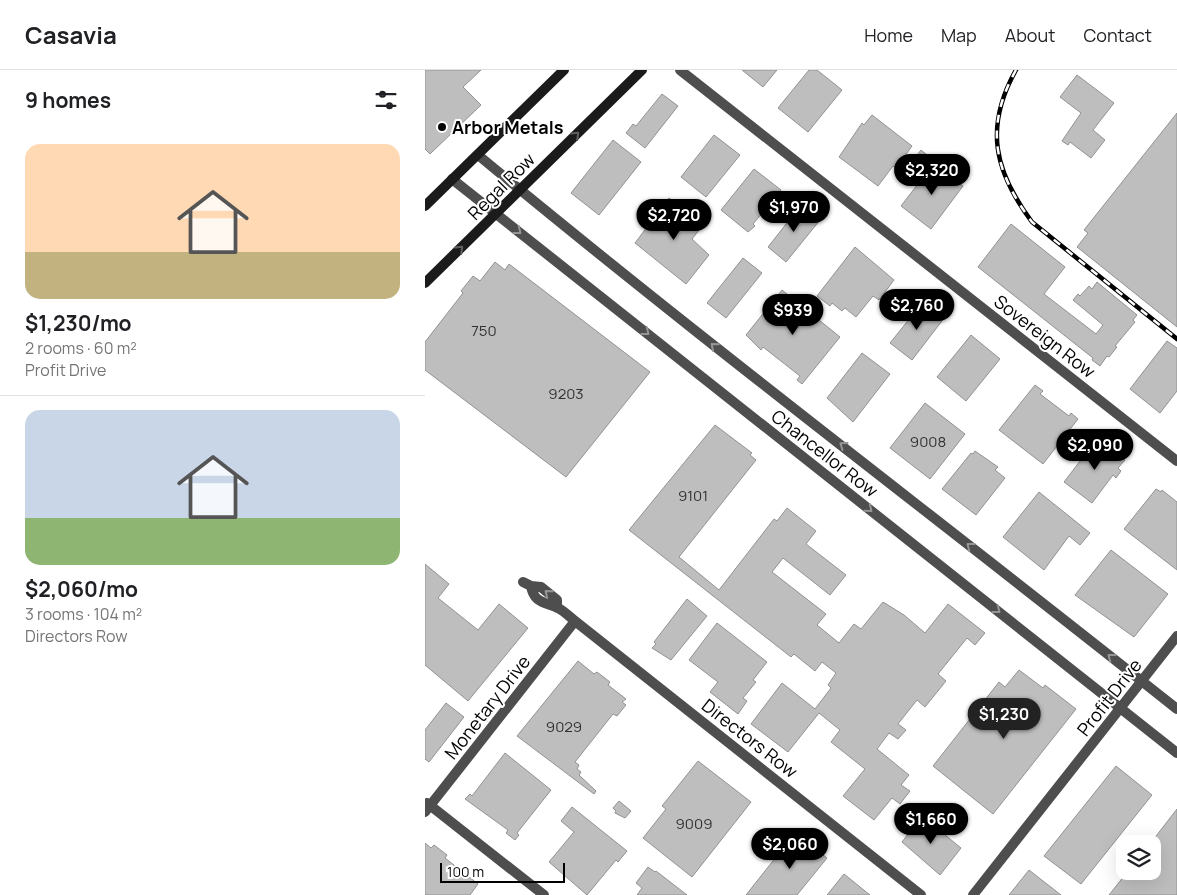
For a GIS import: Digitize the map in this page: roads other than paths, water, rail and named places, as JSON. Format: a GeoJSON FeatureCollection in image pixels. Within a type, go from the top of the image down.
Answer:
{"type":"FeatureCollection","features":[{"type":"Feature","properties":{"kind":"main road"},"geometry":{"type":"LineString","coordinates":[[425,206],[564,70]]}},
{"type":"Feature","properties":{"kind":"main road","name":"Regal Row"},"geometry":{"type":"LineString","coordinates":[[425,283],[642,70]]}},
{"type":"Feature","properties":{"kind":"street","name":"Sovereign Row"},"geometry":{"type":"LineString","coordinates":[[680,70],[1177,461]]}},
{"type":"Feature","properties":{"kind":"street","name":"Chancellor Row"},"geometry":{"type":"LineString","coordinates":[[478,155],[718,350],[851,451],[1177,709]]}},
{"type":"Feature","properties":{"kind":"street","name":"Chancellor Row"},"geometry":{"type":"LineString","coordinates":[[453,180],[1177,753]]}},
{"type":"Feature","properties":{"kind":"street","name":"Directors Row"},"geometry":{"type":"LineString","coordinates":[[527,584],[532,594],[547,606],[557,608],[575,621],[921,895]]}},
{"type":"Feature","properties":{"kind":"street","name":"Monetary Drive"},"geometry":{"type":"LineString","coordinates":[[427,806],[575,621]]}},
{"type":"Feature","properties":{"kind":"street","name":"Profit Drive"},"geometry":{"type":"LineString","coordinates":[[973,895],[1177,636]]}},
{"type":"Feature","properties":{"kind":"street"},"geometry":{"type":"LineString","coordinates":[[427,806],[543,895]]}},
{"type":"Feature","properties":{"kind":"railway"},"geometry":{"type":"LineString","coordinates":[[1016,70],[1006,91],[997,130],[1002,167],[1019,203],[1032,222],[1177,339]]}},
{"type":"Feature","properties":{"kind":"place","name":"Arbor Metals"},"geometry":{"type":"Point","coordinates":[442,127]}}]}
